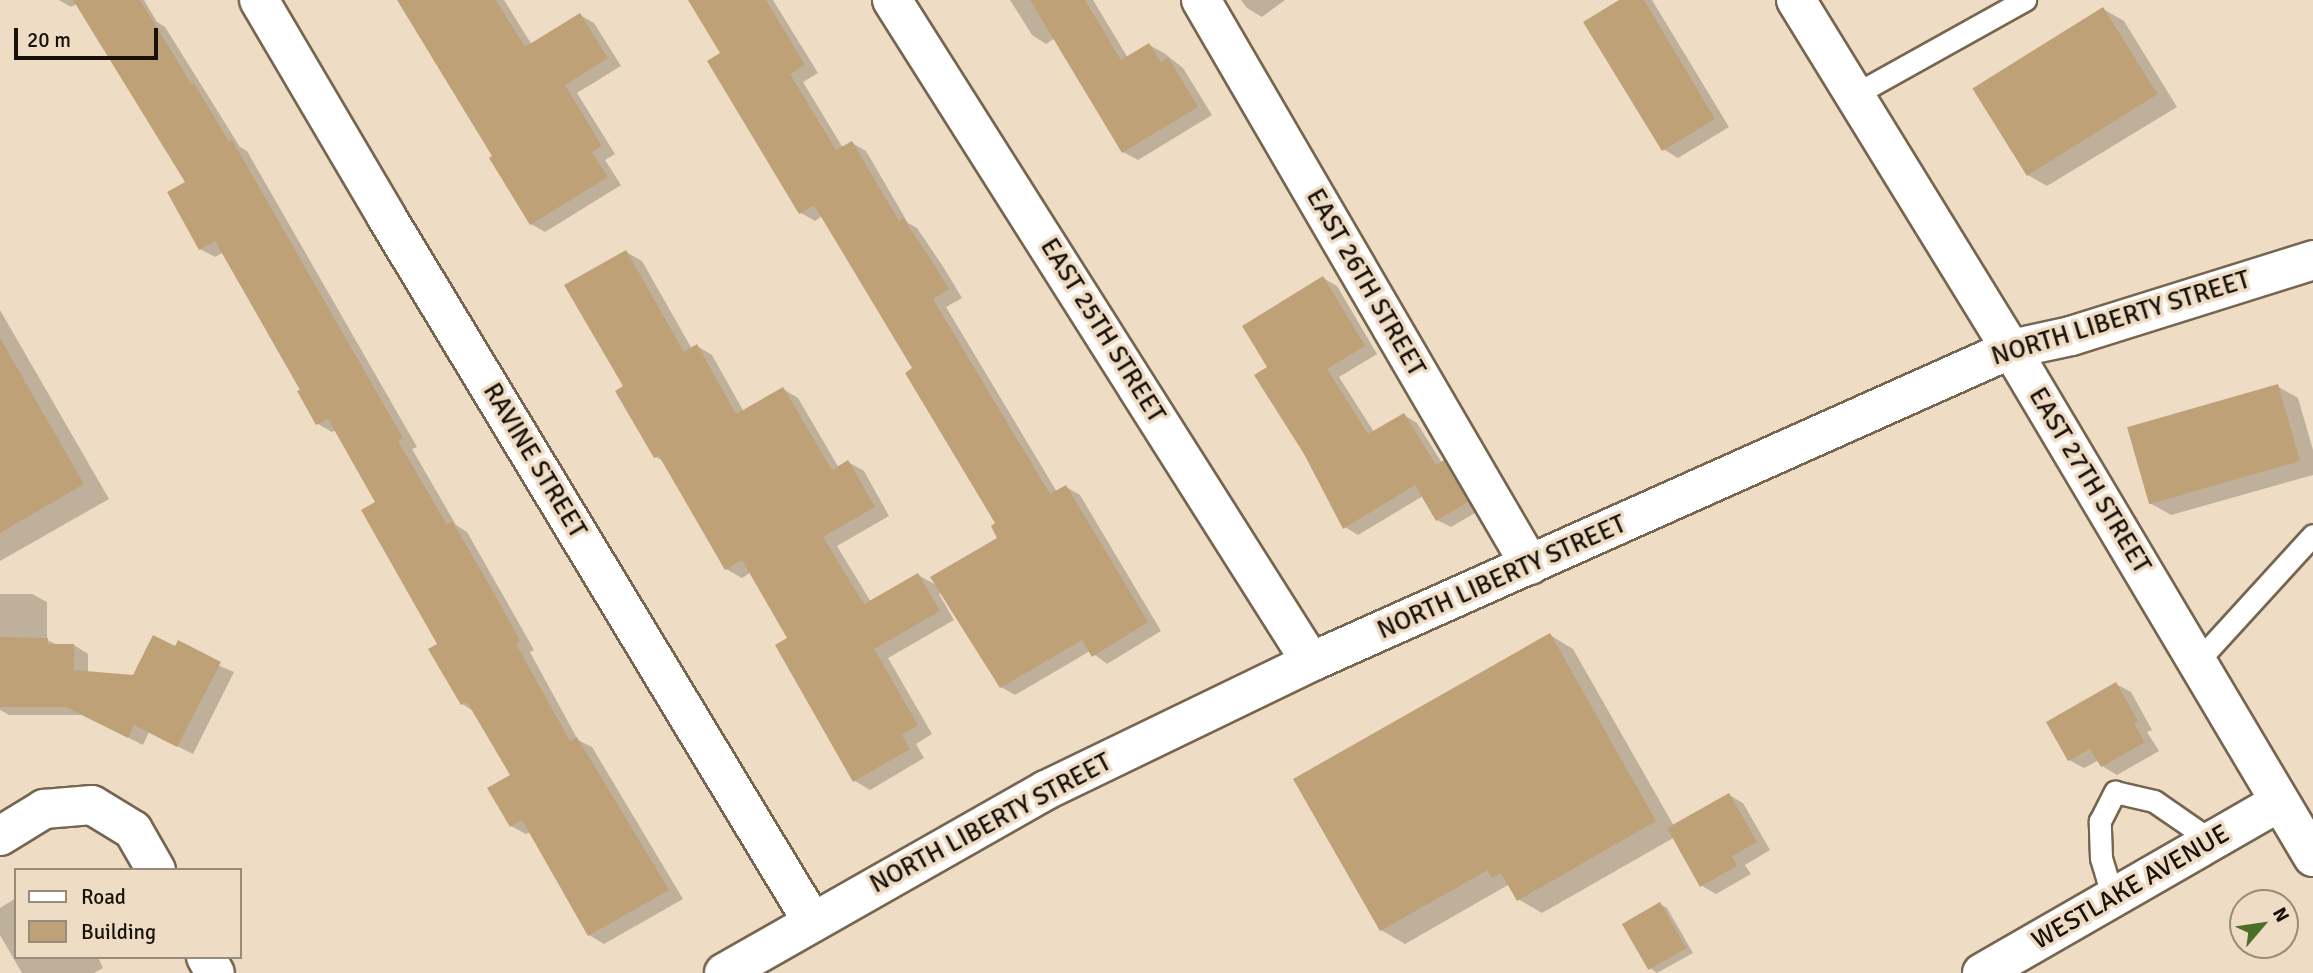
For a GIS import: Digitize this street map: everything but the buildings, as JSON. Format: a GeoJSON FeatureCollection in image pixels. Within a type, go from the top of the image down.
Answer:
{"type":"FeatureCollection","features":[{"type":"Feature","properties":{"kind":"street","name":"RAVINE STREET"},"geometry":{"type":"LineString","coordinates":[[259,0],[393,228],[812,921]]}},
{"type":"Feature","properties":{"kind":"street","name":"EAST 25TH STREET"},"geometry":{"type":"LineString","coordinates":[[892,0],[1311,662]]}},
{"type":"Feature","properties":{"kind":"street","name":"EAST 26TH STREET"},"geometry":{"type":"LineString","coordinates":[[1200,0],[1530,565]]}},
{"type":"Feature","properties":{"kind":"street","name":"EAST 27TH STREET"},"geometry":{"type":"LineString","coordinates":[[1796,0],[2011,349],[2313,857]]}},
{"type":"Feature","properties":{"kind":"street","name":"NORTH LIBERTY STREET"},"geometry":{"type":"LineString","coordinates":[[723,973],[1046,790],[1311,662],[2011,349],[2071,336],[2313,260]]}},
{"type":"Feature","properties":{"kind":"street","name":"WESTLAKE AVENUE"},"geometry":{"type":"LineString","coordinates":[[1982,973],[2279,803]]}},
{"type":"Feature","properties":{"kind":"street"},"geometry":{"type":"LineString","coordinates":[[0,836],[44,809],[92,805],[133,830],[155,868]]}},
{"type":"Feature","properties":{"kind":"lane"},"geometry":{"type":"LineString","coordinates":[[1854,95],[2025,0]]}},
{"type":"Feature","properties":{"kind":"lane"},"geometry":{"type":"LineString","coordinates":[[2196,663],[2313,536]]}},
{"type":"Feature","properties":{"kind":"lane"},"geometry":{"type":"LineString","coordinates":[[2113,898],[2101,858],[2100,821],[2115,792],[2154,801],[2212,841]]}}]}
